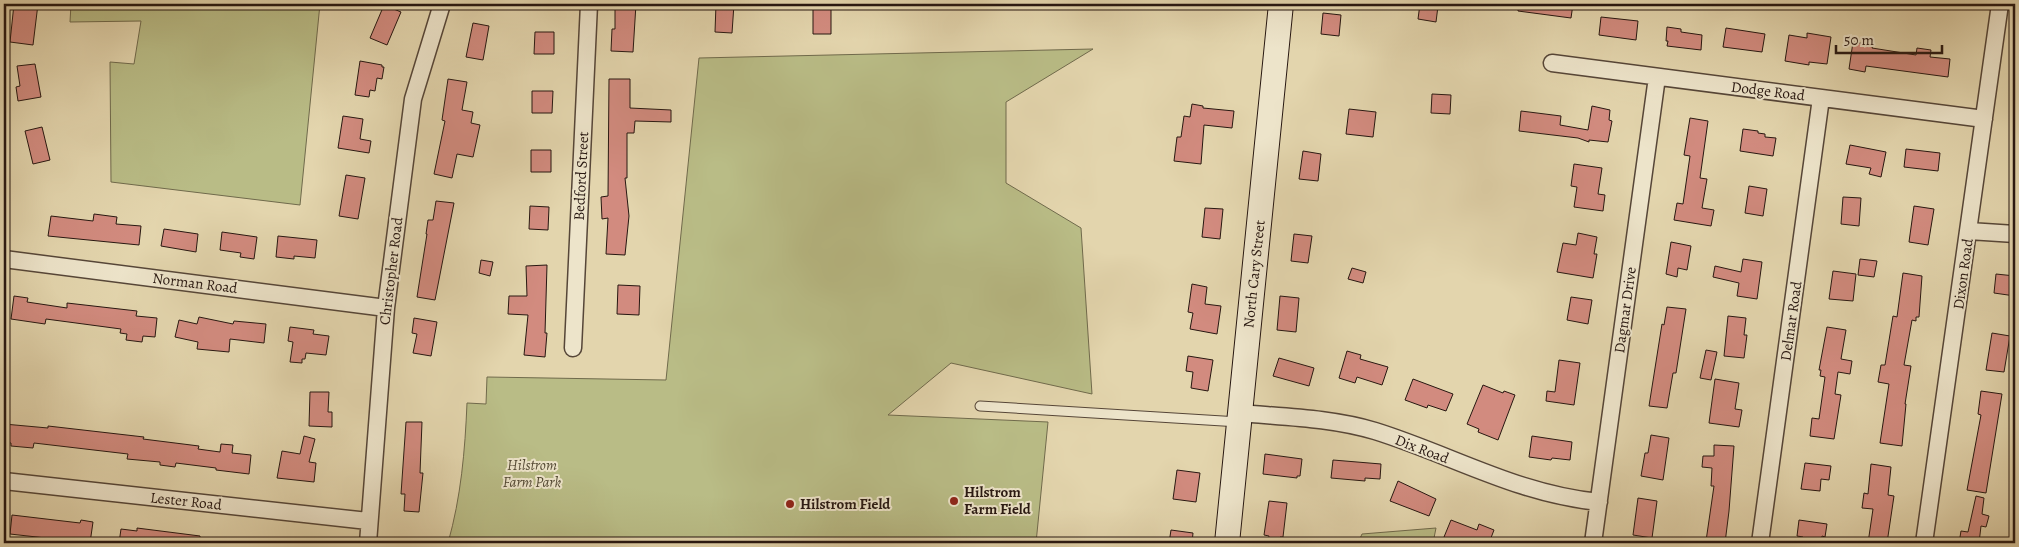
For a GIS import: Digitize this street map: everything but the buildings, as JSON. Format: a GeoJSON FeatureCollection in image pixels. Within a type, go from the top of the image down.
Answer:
{"type":"FeatureCollection","features":[{"type":"Feature","properties":{"kind":"main road","name":"North Cary Street"},"geometry":{"type":"LineString","coordinates":[[1227,543],[1282,4]]}},
{"type":"Feature","properties":{"kind":"street","name":"Christopher Road"},"geometry":{"type":"LineString","coordinates":[[368,543],[368,521],[386,308],[413,99],[442,4]]}},
{"type":"Feature","properties":{"kind":"street","name":"Bedford Street"},"geometry":{"type":"LineString","coordinates":[[573,348],[589,4]]}},
{"type":"Feature","properties":{"kind":"street","name":"Dixon Road"},"geometry":{"type":"LineString","coordinates":[[1924,543],[2000,4]]}},
{"type":"Feature","properties":{"kind":"street","name":"Dodge Road"},"geometry":{"type":"LineString","coordinates":[[1552,63],[1984,120]]}},
{"type":"Feature","properties":{"kind":"street","name":"Dagmar Drive"},"geometry":{"type":"LineString","coordinates":[[1593,543],[1656,77]]}},
{"type":"Feature","properties":{"kind":"street","name":"Delmar Road"},"geometry":{"type":"LineString","coordinates":[[1760,543],[1821,98]]}},
{"type":"Feature","properties":{"kind":"street"},"geometry":{"type":"LineString","coordinates":[[1969,231],[2015,234]]}},
{"type":"Feature","properties":{"kind":"street","name":"Norman Road"},"geometry":{"type":"LineString","coordinates":[[4,259],[386,308]]}},
{"type":"Feature","properties":{"kind":"street","name":"Dix Road"},"geometry":{"type":"LineString","coordinates":[[1240,418],[1344,424],[1374,431],[1526,488],[1599,502]]}},
{"type":"Feature","properties":{"kind":"street","name":"Lester Road"},"geometry":{"type":"LineString","coordinates":[[4,481],[368,521]]}},
{"type":"Feature","properties":{"kind":"lane"},"geometry":{"type":"LineString","coordinates":[[980,406],[1240,418]]}},
{"type":"Feature","properties":{"kind":"green space"},"geometry":{"type":"Polygon","coordinates":[[[71,4],[320,4],[300,205],[111,182],[110,62],[134,64],[141,21],[70,22],[71,4]]]}},
{"type":"Feature","properties":{"kind":"green space","name":"Hilstrom Farm Park"},"geometry":{"type":"Polygon","coordinates":[[[1093,49],[1006,102],[1006,183],[1081,228],[1092,394],[951,363],[888,415],[1048,422],[1036,543],[448,543],[462,474],[467,403],[486,404],[487,377],[666,380],[699,58],[1093,49]]]}},
{"type":"Feature","properties":{"kind":"green space"},"geometry":{"type":"Polygon","coordinates":[[[1436,528],[1433,543],[1358,543],[1362,534],[1436,528]]]}},
{"type":"Feature","properties":{"kind":"place","name":"Hilstrom Farm Field"},"geometry":{"type":"Point","coordinates":[954,501]}},
{"type":"Feature","properties":{"kind":"place","name":"Hilstrom Field"},"geometry":{"type":"Point","coordinates":[790,504]}}]}
